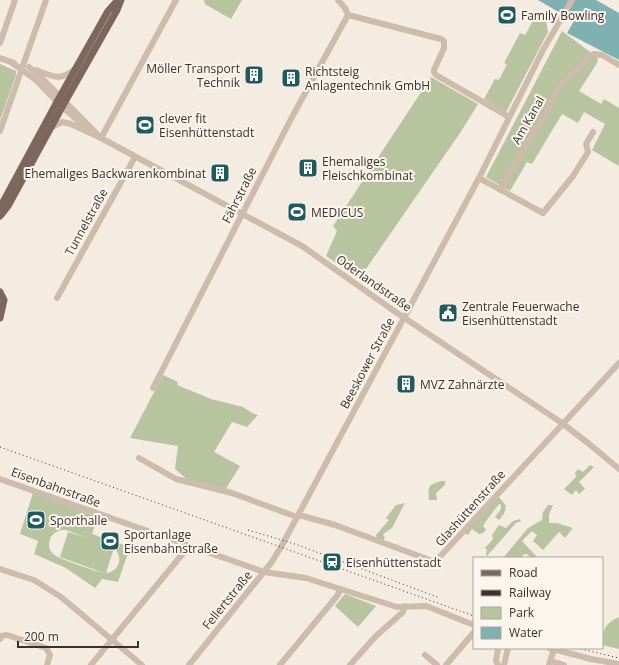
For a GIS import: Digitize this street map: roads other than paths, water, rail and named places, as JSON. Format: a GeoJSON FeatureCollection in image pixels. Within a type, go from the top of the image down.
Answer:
{"type":"FeatureCollection","features":[{"type":"Feature","properties":{"kind":"main road"},"geometry":{"type":"LineString","coordinates":[[0,215],[8,206],[50,128],[76,68],[108,11],[118,0]]}},
{"type":"Feature","properties":{"kind":"main road"},"geometry":{"type":"LineString","coordinates":[[0,215],[3,202],[117,10],[121,0]]}},
{"type":"Feature","properties":{"kind":"main road"},"geometry":{"type":"LineString","coordinates":[[0,292],[4,300],[0,318]]}},
{"type":"Feature","properties":{"kind":"street"},"geometry":{"type":"LineString","coordinates":[[0,43],[15,0]]}},
{"type":"Feature","properties":{"kind":"street"},"geometry":{"type":"LineString","coordinates":[[0,131],[25,68],[46,0]]}},
{"type":"Feature","properties":{"kind":"street"},"geometry":{"type":"LineString","coordinates":[[101,138],[176,0]]}},
{"type":"Feature","properties":{"kind":"street"},"geometry":{"type":"LineString","coordinates":[[338,0],[345,8],[348,15],[444,41],[444,48],[434,70],[436,75],[509,117]]}},
{"type":"Feature","properties":{"kind":"street","name":"Beeskower Straße"},"geometry":{"type":"LineString","coordinates":[[281,547],[479,178],[543,50],[572,0]]}},
{"type":"Feature","properties":{"kind":"street","name":"Fährstraße"},"geometry":{"type":"LineString","coordinates":[[152,388],[242,213],[348,15]]}},
{"type":"Feature","properties":{"kind":"street","name":"Am Kanal"},"geometry":{"type":"LineString","coordinates":[[500,190],[546,114],[558,87],[579,68],[588,56],[595,54],[602,55],[619,64]]}},
{"type":"Feature","properties":{"kind":"street"},"geometry":{"type":"LineString","coordinates":[[0,58],[25,68],[59,78],[65,77],[76,68]]}},
{"type":"Feature","properties":{"kind":"street"},"geometry":{"type":"LineString","coordinates":[[25,68],[61,102]]}},
{"type":"Feature","properties":{"kind":"street","name":"Oderlandstraße"},"geometry":{"type":"LineString","coordinates":[[61,102],[90,133]]}},
{"type":"Feature","properties":{"kind":"street","name":"Oderlandstraße"},"geometry":{"type":"LineString","coordinates":[[61,102],[101,138]]}},
{"type":"Feature","properties":{"kind":"street","name":"Oderlandstraße"},"geometry":{"type":"LineString","coordinates":[[50,128],[57,123],[66,122],[101,138],[302,246],[562,424],[619,469]]}},
{"type":"Feature","properties":{"kind":"street"},"geometry":{"type":"LineString","coordinates":[[479,178],[543,213],[573,176],[588,152],[586,144],[593,132]]}},
{"type":"Feature","properties":{"kind":"street","name":"Tunnelstraße"},"geometry":{"type":"LineString","coordinates":[[57,298],[135,157]]}},
{"type":"Feature","properties":{"kind":"street","name":"Glashüttenstraße"},"geometry":{"type":"LineString","coordinates":[[298,516],[335,525],[436,562],[619,363]]}},
{"type":"Feature","properties":{"kind":"street"},"geometry":{"type":"LineString","coordinates":[[139,458],[176,479],[232,494],[298,516]]}},
{"type":"Feature","properties":{"kind":"street","name":"Eisenbahnstraße"},"geometry":{"type":"LineString","coordinates":[[0,479],[264,572],[306,578],[341,589]]}},
{"type":"Feature","properties":{"kind":"street"},"geometry":{"type":"LineString","coordinates":[[91,665],[189,546]]}},
{"type":"Feature","properties":{"kind":"street","name":"Fellertstraße"},"geometry":{"type":"LineString","coordinates":[[189,665],[271,564],[281,547]]}},
{"type":"Feature","properties":{"kind":"street"},"geometry":{"type":"LineString","coordinates":[[271,564],[275,574]]}},
{"type":"Feature","properties":{"kind":"street"},"geometry":{"type":"LineString","coordinates":[[0,569],[34,580],[61,598],[142,665]]}},
{"type":"Feature","properties":{"kind":"street"},"geometry":{"type":"LineString","coordinates":[[280,665],[337,596],[341,589],[397,607],[426,606],[473,625]]}},
{"type":"Feature","properties":{"kind":"street"},"geometry":{"type":"LineString","coordinates":[[350,665],[376,636],[403,612],[405,606]]}},
{"type":"Feature","properties":{"kind":"street"},"geometry":{"type":"LineString","coordinates":[[446,665],[473,633]]}},
{"type":"Feature","properties":{"kind":"street"},"geometry":{"type":"LineString","coordinates":[[0,639],[1,636],[7,635],[46,648],[50,655],[47,665]]}},
{"type":"Feature","properties":{"kind":"street"},"geometry":{"type":"LineString","coordinates":[[498,649],[496,661],[498,665]]}},
{"type":"Feature","properties":{"kind":"street"},"geometry":{"type":"LineString","coordinates":[[504,665],[508,649]]}},
{"type":"Feature","properties":{"kind":"street"},"geometry":{"type":"LineString","coordinates":[[564,665],[550,663],[552,649],[591,659],[619,664]]}},
{"type":"Feature","properties":{"kind":"street"},"geometry":{"type":"LineString","coordinates":[[425,655],[437,665]]}},
{"type":"Feature","properties":{"kind":"water"},"geometry":{"type":"Polygon","coordinates":[[[538,0],[596,0],[619,13],[619,60],[567,33],[574,21],[538,0]]]}},
{"type":"Feature","properties":{"kind":"railway"},"geometry":{"type":"LineString","coordinates":[[0,447],[473,616]]}},
{"type":"Feature","properties":{"kind":"railway"},"geometry":{"type":"LineString","coordinates":[[248,530],[295,544],[440,598]]}},
{"type":"Feature","properties":{"kind":"railway"},"geometry":{"type":"LineString","coordinates":[[581,649],[619,658]]}},
{"type":"Feature","properties":{"kind":"place","name":"Family Bowling"},"geometry":{"type":"Point","coordinates":[507,15]}},
{"type":"Feature","properties":{"kind":"place","name":"Möller Transport Technik"},"geometry":{"type":"Point","coordinates":[254,75]}},
{"type":"Feature","properties":{"kind":"place","name":"Richtsteig Anlagentechnik GmbH"},"geometry":{"type":"Point","coordinates":[291,78]}},
{"type":"Feature","properties":{"kind":"place","name":"clever fit Eisenhüttenstadt"},"geometry":{"type":"Point","coordinates":[145,125]}},
{"type":"Feature","properties":{"kind":"place","name":"Ehemaliges Fleischkombinat"},"geometry":{"type":"Point","coordinates":[308,168]}},
{"type":"Feature","properties":{"kind":"place","name":"Ehemaliges Backwarenkombinat"},"geometry":{"type":"Point","coordinates":[220,173]}},
{"type":"Feature","properties":{"kind":"place","name":"MEDICUS"},"geometry":{"type":"Point","coordinates":[297,212]}},
{"type":"Feature","properties":{"kind":"place","name":"Zentrale Feuerwache Eisenhüttenstadt"},"geometry":{"type":"Point","coordinates":[448,313]}},
{"type":"Feature","properties":{"kind":"place","name":"MVZ Zahnärzte"},"geometry":{"type":"Point","coordinates":[406,384]}},
{"type":"Feature","properties":{"kind":"place","name":"Sporthalle"},"geometry":{"type":"Point","coordinates":[36,520]}},
{"type":"Feature","properties":{"kind":"place","name":"Sportanlage Eisenbahnstraße"},"geometry":{"type":"Point","coordinates":[110,541]}},
{"type":"Feature","properties":{"kind":"place","name":"Eisenhüttenstadt"},"geometry":{"type":"Point","coordinates":[332,562]}}]}
